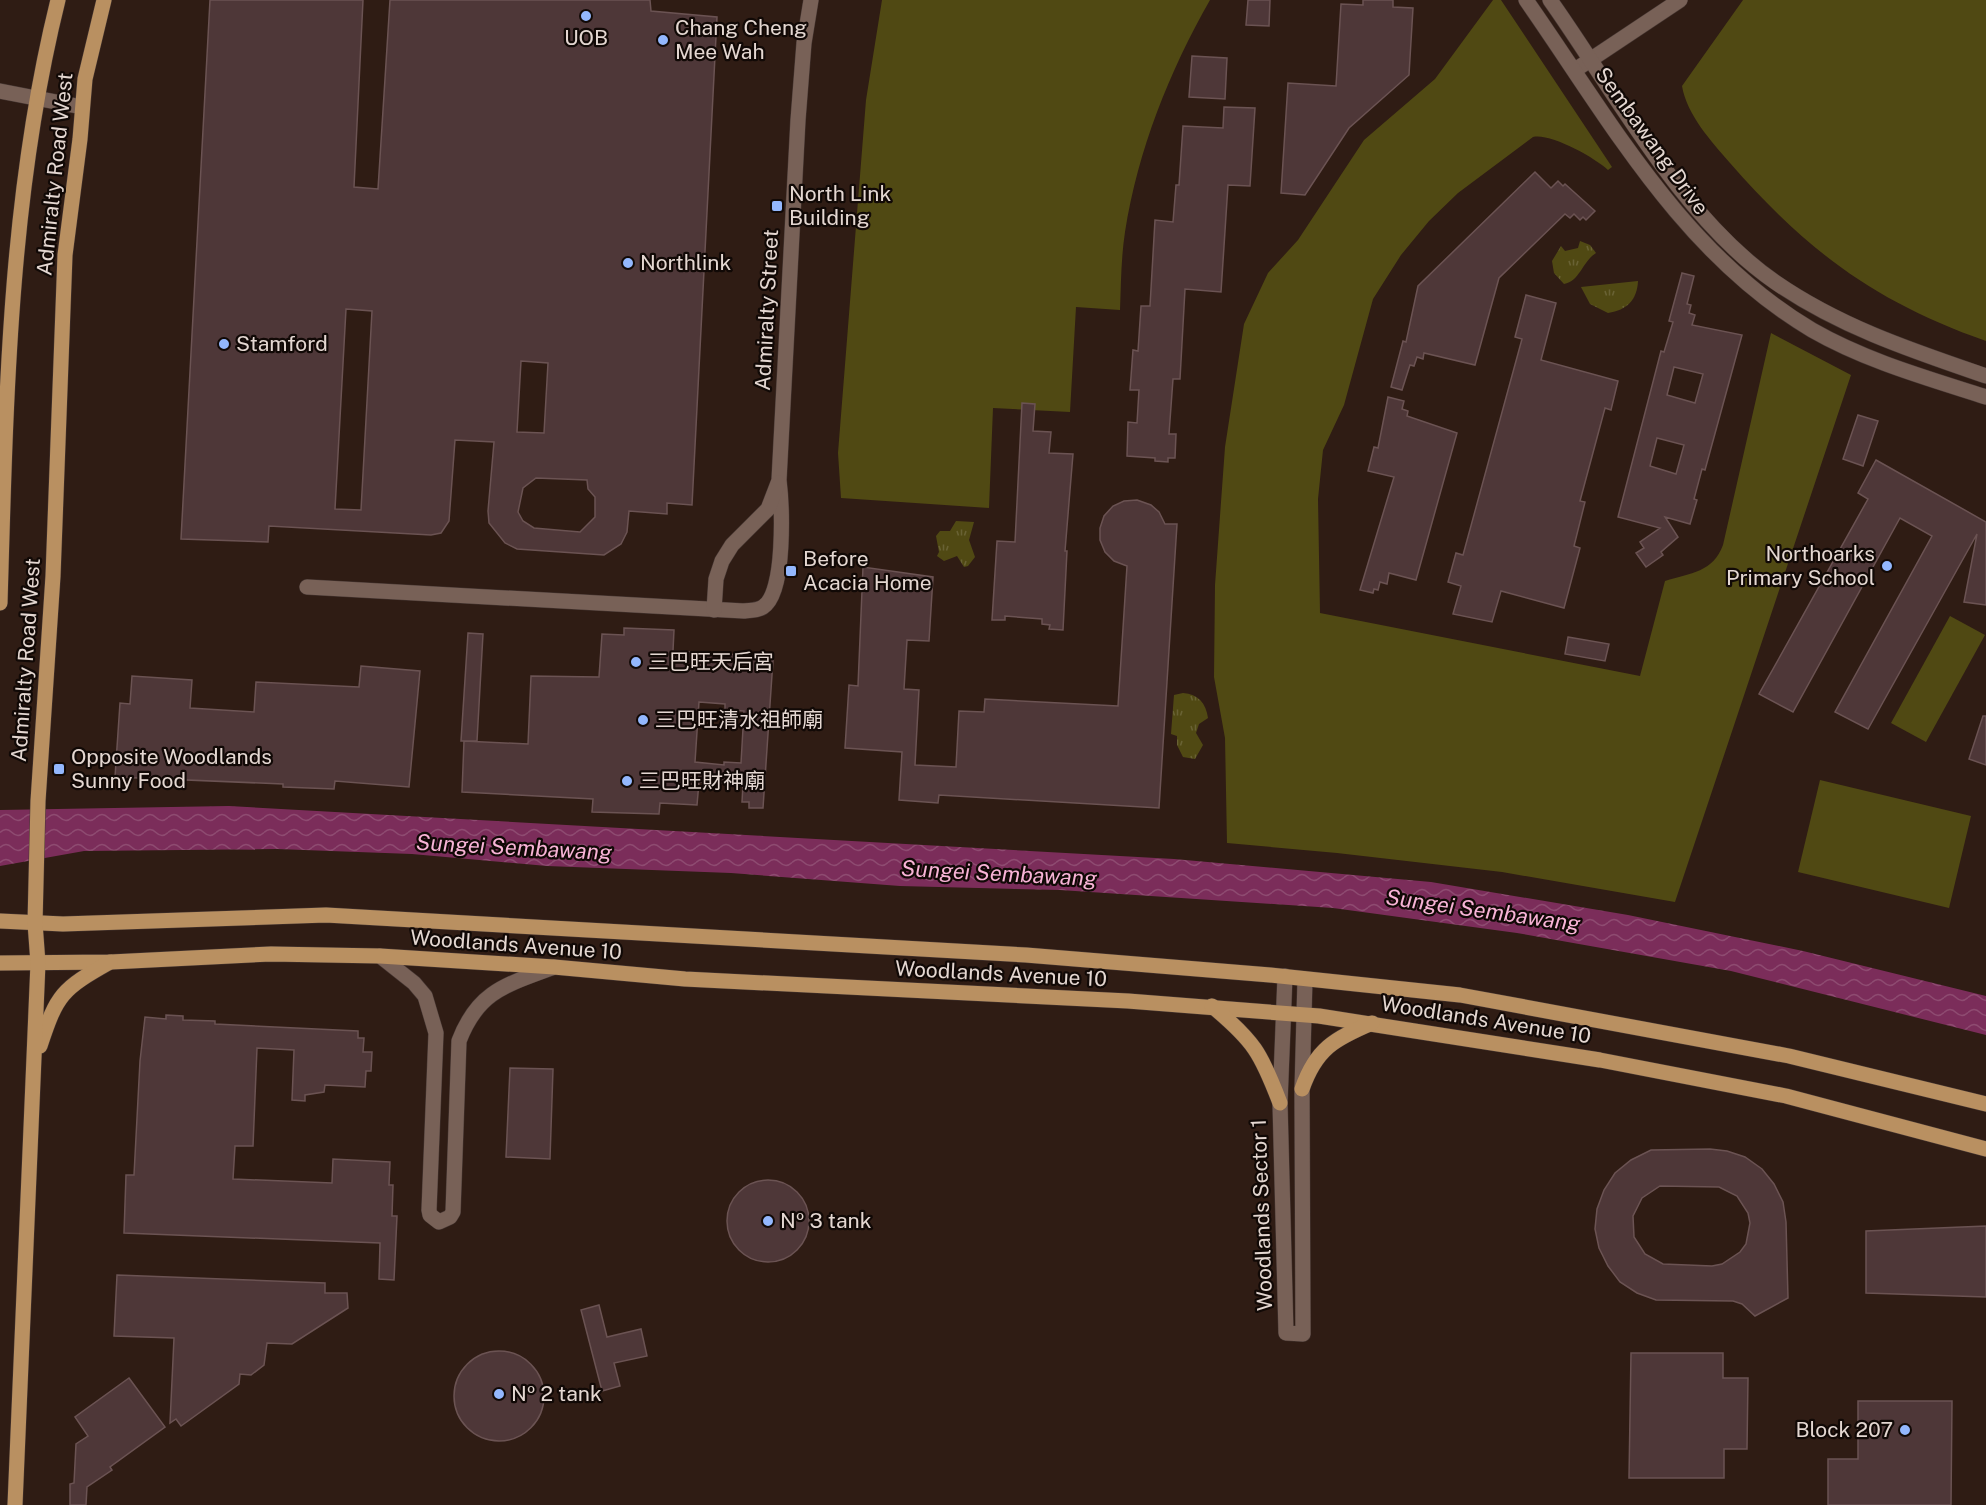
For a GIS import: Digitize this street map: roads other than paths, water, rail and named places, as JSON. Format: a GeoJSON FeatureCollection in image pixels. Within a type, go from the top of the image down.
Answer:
{"type":"FeatureCollection","features":[{"type":"Feature","properties":{"kind":"main road","name":"Admiralty Road West"},"geometry":{"type":"LineString","coordinates":[[0,603],[6,393],[16,265],[36,98],[58,0]]}},
{"type":"Feature","properties":{"kind":"main road","name":"Admiralty Road West"},"geometry":{"type":"LineString","coordinates":[[15,1505],[38,963],[35,923],[38,801],[53,576],[65,255],[85,79],[104,0]]}},
{"type":"Feature","properties":{"kind":"main road","name":"Woodlands Avenue 10"},"geometry":{"type":"LineString","coordinates":[[0,921],[35,923],[326,915],[1047,957],[1285,976],[1460,995],[1789,1056],[1986,1104]]}},
{"type":"Feature","properties":{"kind":"main road","name":"Woodlands Avenue 10"},"geometry":{"type":"LineString","coordinates":[[0,963],[111,962],[271,954],[380,956],[554,967],[685,979],[1212,1006],[1371,1023],[1600,1060],[1786,1096],[1986,1149]]}},
{"type":"Feature","properties":{"kind":"main road"},"geometry":{"type":"LineString","coordinates":[[34,1063],[54,1005],[78,980],[111,962]]}},
{"type":"Feature","properties":{"kind":"main road"},"geometry":{"type":"LineString","coordinates":[[1212,1006],[1251,1042],[1263,1059],[1280,1103]]}},
{"type":"Feature","properties":{"kind":"main road"},"geometry":{"type":"LineString","coordinates":[[1302,1089],[1310,1067],[1326,1047],[1340,1036],[1371,1023]]}},
{"type":"Feature","properties":{"kind":"street","name":"Admiralty Street"},"geometry":{"type":"LineString","coordinates":[[307,587],[714,610],[756,610],[769,601],[775,588],[777,574],[782,509],[780,480],[798,120],[804,43],[811,0]]}},
{"type":"Feature","properties":{"kind":"street","name":"Sembawang Drive"},"geometry":{"type":"LineString","coordinates":[[1526,0],[1657,190],[1687,227],[1736,276],[1814,331],[1878,361],[1986,397]]}},
{"type":"Feature","properties":{"kind":"street","name":"Sembawang Drive"},"geometry":{"type":"LineString","coordinates":[[1550,0],[1695,208],[1774,282],[1825,312],[1891,344],[1986,376]]}},
{"type":"Feature","properties":{"kind":"street"},"geometry":{"type":"LineString","coordinates":[[1575,70],[1680,0]]}},
{"type":"Feature","properties":{"kind":"street"},"geometry":{"type":"LineString","coordinates":[[0,91],[82,108]]}},
{"type":"Feature","properties":{"kind":"street","name":"Admiralty Street"},"geometry":{"type":"LineString","coordinates":[[714,610],[716,579],[722,561],[732,545],[768,509],[780,480]]}},
{"type":"Feature","properties":{"kind":"street"},"geometry":{"type":"LineString","coordinates":[[380,956],[414,983],[425,996],[436,1033],[429,1210],[430,1215],[439,1222],[450,1217],[453,1212],[459,1041],[468,1017],[484,1000],[503,986],[554,967]]}},
{"type":"Feature","properties":{"kind":"street","name":"Woodlands Sector 1"},"geometry":{"type":"LineString","coordinates":[[1285,976],[1280,1103],[1286,1333],[1303,1334],[1302,1089],[1305,979]]}},
{"type":"Feature","properties":{"kind":"water","name":"Sungei Sembawang"},"geometry":{"type":"Polygon","coordinates":[[[229,806],[1174,859],[1431,882],[1628,915],[1803,951],[1986,996],[1986,1035],[1731,971],[1517,933],[1333,908],[1060,890],[900,886],[731,873],[547,866],[412,854],[277,849],[84,851],[0,866],[0,810],[229,806]]]}},
{"type":"Feature","properties":{"kind":"place","name":"UOB"},"geometry":{"type":"Point","coordinates":[586,16]}},
{"type":"Feature","properties":{"kind":"place","name":"Chang Cheng Mee Wah"},"geometry":{"type":"Point","coordinates":[663,40]}},
{"type":"Feature","properties":{"kind":"place","name":"North Link Building"},"geometry":{"type":"Point","coordinates":[777,206]}},
{"type":"Feature","properties":{"kind":"place","name":"Northlink"},"geometry":{"type":"Point","coordinates":[628,263]}},
{"type":"Feature","properties":{"kind":"place","name":"Stamford"},"geometry":{"type":"Point","coordinates":[224,344]}},
{"type":"Feature","properties":{"kind":"place","name":"Northoarks Primary School"},"geometry":{"type":"Point","coordinates":[1887,566]}},
{"type":"Feature","properties":{"kind":"place","name":"Before Acacia Home"},"geometry":{"type":"Point","coordinates":[791,571]}},
{"type":"Feature","properties":{"kind":"place","name":"三巴旺天后宮"},"geometry":{"type":"Point","coordinates":[636,662]}},
{"type":"Feature","properties":{"kind":"place","name":"三巴旺清水祖師廟"},"geometry":{"type":"Point","coordinates":[643,720]}},
{"type":"Feature","properties":{"kind":"place","name":"Opposite Woodlands Sunny Food"},"geometry":{"type":"Point","coordinates":[59,769]}},
{"type":"Feature","properties":{"kind":"place","name":"三巴旺財神廟"},"geometry":{"type":"Point","coordinates":[627,781]}},
{"type":"Feature","properties":{"kind":"place","name":"№ 3 tank"},"geometry":{"type":"Point","coordinates":[768,1221]}},
{"type":"Feature","properties":{"kind":"place","name":"№ 2 tank"},"geometry":{"type":"Point","coordinates":[499,1394]}},
{"type":"Feature","properties":{"kind":"place","name":"Block 207"},"geometry":{"type":"Point","coordinates":[1905,1430]}}]}
